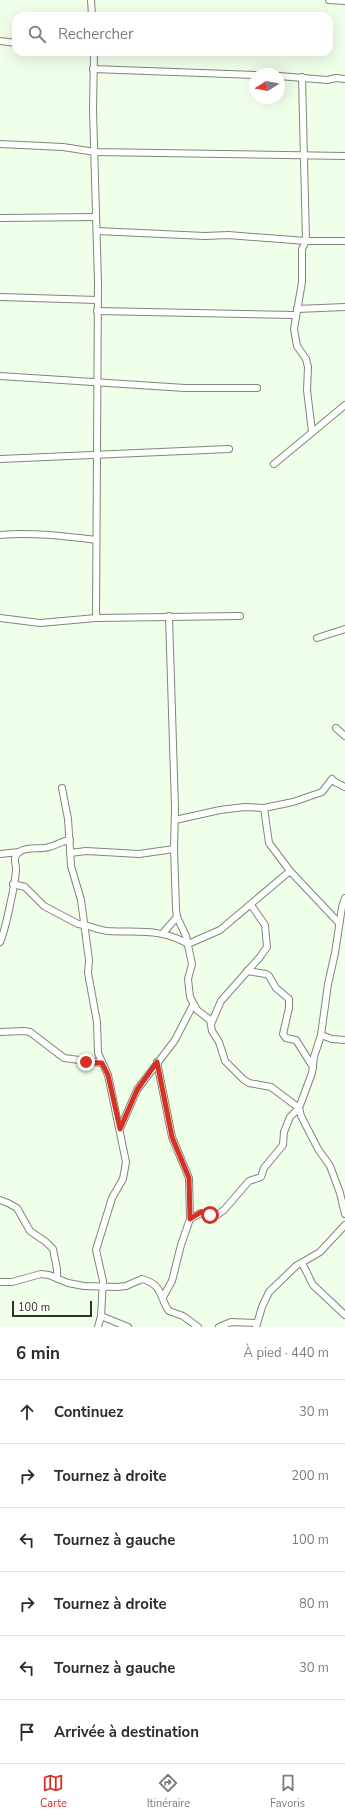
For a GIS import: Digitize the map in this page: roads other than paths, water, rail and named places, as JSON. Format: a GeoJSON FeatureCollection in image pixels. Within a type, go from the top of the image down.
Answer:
{"type":"FeatureCollection","features":[{"type":"Feature","properties":{"kind":"street"},"geometry":{"type":"LineString","coordinates":[[91,0],[92,12]]}},
{"type":"Feature","properties":{"kind":"street"},"geometry":{"type":"LineString","coordinates":[[329,0],[345,1]]}},
{"type":"Feature","properties":{"kind":"street"},"geometry":{"type":"LineString","coordinates":[[0,41],[12,42]]}},
{"type":"Feature","properties":{"kind":"street"},"geometry":{"type":"LineString","coordinates":[[94,56],[97,231],[96,618]]}},
{"type":"Feature","properties":{"kind":"street"},"geometry":{"type":"LineString","coordinates":[[93,69],[249,75]]}},
{"type":"Feature","properties":{"kind":"street"},"geometry":{"type":"LineString","coordinates":[[285,76],[327,80],[336,78],[345,79]]}},
{"type":"Feature","properties":{"kind":"street"},"geometry":{"type":"LineString","coordinates":[[302,77],[306,241],[302,249],[302,282],[294,329],[297,346],[306,359],[308,367],[307,390],[312,432]]}},
{"type":"Feature","properties":{"kind":"street"},"geometry":{"type":"LineString","coordinates":[[0,144],[63,147],[95,152],[345,156]]}},
{"type":"Feature","properties":{"kind":"street"},"geometry":{"type":"LineString","coordinates":[[0,218],[96,217]]}},
{"type":"Feature","properties":{"kind":"street"},"geometry":{"type":"LineString","coordinates":[[97,231],[205,236],[228,235],[306,241],[345,241]]}},
{"type":"Feature","properties":{"kind":"street"},"geometry":{"type":"LineString","coordinates":[[0,297],[97,300]]}},
{"type":"Feature","properties":{"kind":"street"},"geometry":{"type":"LineString","coordinates":[[97,311],[296,312],[345,307]]}},
{"type":"Feature","properties":{"kind":"street"},"geometry":{"type":"LineString","coordinates":[[0,376],[97,384],[185,388],[257,388]]}},
{"type":"Feature","properties":{"kind":"street"},"geometry":{"type":"LineString","coordinates":[[274,464],[345,405]]}},
{"type":"Feature","properties":{"kind":"street"},"geometry":{"type":"LineString","coordinates":[[0,459],[229,449]]}},
{"type":"Feature","properties":{"kind":"street"},"geometry":{"type":"LineString","coordinates":[[0,535],[66,536],[96,540]]}},
{"type":"Feature","properties":{"kind":"street"},"geometry":{"type":"LineString","coordinates":[[169,616],[177,917],[188,944],[192,967],[188,979],[193,1005],[202,1015],[207,1017],[211,1024],[212,1031],[219,1042],[225,1061],[237,1074],[249,1083],[271,1087],[299,1108],[301,1116],[318,1149],[330,1166],[340,1193],[345,1214]]}},
{"type":"Feature","properties":{"kind":"street"},"geometry":{"type":"LineString","coordinates":[[0,618],[40,623],[96,618],[240,616]]}},
{"type":"Feature","properties":{"kind":"street"},"geometry":{"type":"LineString","coordinates":[[317,638],[345,630]]}},
{"type":"Feature","properties":{"kind":"street"},"geometry":{"type":"LineString","coordinates":[[336,728],[345,736]]}},
{"type":"Feature","properties":{"kind":"street"},"geometry":{"type":"LineString","coordinates":[[175,820],[220,810],[245,807],[264,808],[319,794],[332,779],[345,787]]}},
{"type":"Feature","properties":{"kind":"street"},"geometry":{"type":"LineString","coordinates":[[62,788],[70,840],[73,874],[81,900],[89,960],[88,973],[97,1022],[98,1053],[108,1075],[126,1162],[123,1179],[112,1198],[96,1250],[102,1275],[101,1316],[98,1327]]}},
{"type":"Feature","properties":{"kind":"street"},"geometry":{"type":"LineString","coordinates":[[264,808],[270,843],[290,871],[339,923]]}},
{"type":"Feature","properties":{"kind":"street"},"geometry":{"type":"LineString","coordinates":[[0,854],[49,847],[62,841],[70,840]]}},
{"type":"Feature","properties":{"kind":"street"},"geometry":{"type":"LineString","coordinates":[[70,853],[86,851],[139,854],[174,849]]}},
{"type":"Feature","properties":{"kind":"street"},"geometry":{"type":"LineString","coordinates":[[0,942],[14,884],[16,869],[14,859],[19,852]]}},
{"type":"Feature","properties":{"kind":"street"},"geometry":{"type":"LineString","coordinates":[[188,944],[220,930],[290,871]]}},
{"type":"Feature","properties":{"kind":"street"},"geometry":{"type":"LineString","coordinates":[[14,884],[22,885],[29,889],[44,906],[78,924],[84,924],[92,928],[110,931],[163,933],[178,938],[188,944]]}},
{"type":"Feature","properties":{"kind":"street"},"geometry":{"type":"LineString","coordinates":[[190,1219],[201,1212],[217,1214],[224,1210],[249,1181],[261,1177],[264,1168],[283,1145],[284,1132],[290,1117],[299,1108],[313,1067],[314,1056],[321,1035],[339,923],[345,898]]}},
{"type":"Feature","properties":{"kind":"street"},"geometry":{"type":"LineString","coordinates":[[211,1024],[221,1001],[266,950],[268,944],[265,925],[250,905]]}},
{"type":"Feature","properties":{"kind":"street"},"geometry":{"type":"LineString","coordinates":[[163,933],[177,917]]}},
{"type":"Feature","properties":{"kind":"street"},"geometry":{"type":"LineString","coordinates":[[247,971],[266,974],[269,976],[276,988],[289,999],[289,1008],[283,1034],[286,1038],[296,1040],[313,1067]]}},
{"type":"Feature","properties":{"kind":"street"},"geometry":{"type":"LineString","coordinates":[[120,1129],[137,1090],[175,1040],[193,1005]]}},
{"type":"Feature","properties":{"kind":"street"},"geometry":{"type":"LineString","coordinates":[[0,1032],[30,1032],[64,1058],[102,1063]]}},
{"type":"Feature","properties":{"kind":"street"},"geometry":{"type":"LineString","coordinates":[[321,1035],[332,1039],[345,1040]]}},
{"type":"Feature","properties":{"kind":"street"},"geometry":{"type":"LineString","coordinates":[[157,1062],[172,1137],[189,1178],[190,1219],[181,1245],[172,1281],[163,1297]]}},
{"type":"Feature","properties":{"kind":"street"},"geometry":{"type":"LineString","coordinates":[[0,1200],[16,1208],[30,1231],[53,1249],[58,1269],[57,1278]]}},
{"type":"Feature","properties":{"kind":"street"},"geometry":{"type":"LineString","coordinates":[[220,1327],[231,1322],[257,1325],[267,1295],[296,1266],[320,1252],[345,1225]]}},
{"type":"Feature","properties":{"kind":"street"},"geometry":{"type":"LineString","coordinates":[[302,1263],[313,1285],[345,1315]]}},
{"type":"Feature","properties":{"kind":"street"},"geometry":{"type":"LineString","coordinates":[[0,1282],[12,1282],[41,1274],[50,1275],[68,1283],[102,1287],[126,1286],[142,1279],[158,1288],[169,1311],[183,1316],[198,1327]]}},
{"type":"Feature","properties":{"kind":"street"},"geometry":{"type":"LineString","coordinates":[[101,1316],[128,1327]]}}]}
